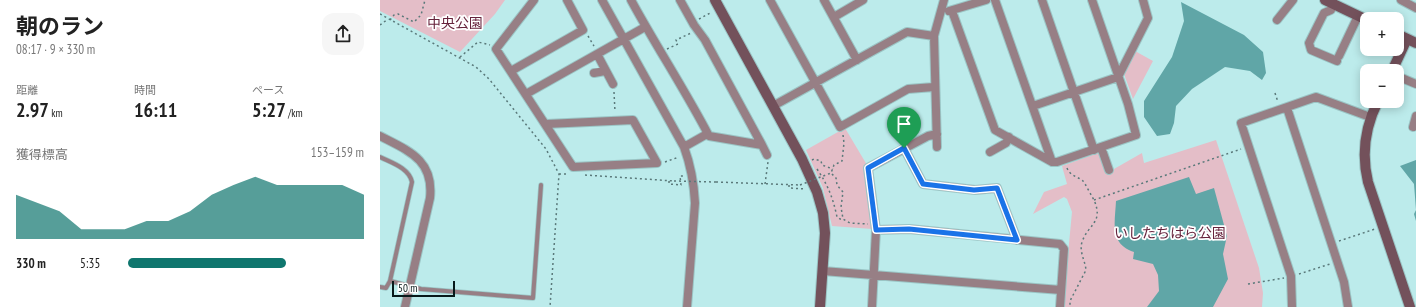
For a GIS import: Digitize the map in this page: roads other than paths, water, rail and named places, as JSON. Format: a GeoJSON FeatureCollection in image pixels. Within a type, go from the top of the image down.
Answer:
{"type":"FeatureCollection","features":[{"type":"Feature","properties":{"kind":"street"},"geometry":{"type":"LineString","coordinates":[[534,0],[496,49],[573,167],[657,163],[634,120],[546,124]]}},
{"type":"Feature","properties":{"kind":"street"},"geometry":{"type":"LineString","coordinates":[[511,71],[583,30],[567,0]]}},
{"type":"Feature","properties":{"kind":"street"},"geometry":{"type":"LineString","coordinates":[[602,0],[684,147],[692,172],[695,203],[687,307]]}},
{"type":"Feature","properties":{"kind":"street"},"geometry":{"type":"LineString","coordinates":[[631,0],[661,53],[672,69],[707,134],[709,136],[762,145]]}},
{"type":"Feature","properties":{"kind":"street"},"geometry":{"type":"LineString","coordinates":[[680,0],[697,30],[706,40],[768,155]]}},
{"type":"Feature","properties":{"kind":"street"},"geometry":{"type":"LineString","coordinates":[[714,0],[808,170],[817,192],[823,213],[825,233],[820,307]]}},
{"type":"Feature","properties":{"kind":"street"},"geometry":{"type":"LineString","coordinates":[[770,0],[840,127],[908,90],[934,87]]}},
{"type":"Feature","properties":{"kind":"street"},"geometry":{"type":"LineString","coordinates":[[824,0],[857,60]]}},
{"type":"Feature","properties":{"kind":"street"},"geometry":{"type":"LineString","coordinates":[[834,17],[863,0]]}},
{"type":"Feature","properties":{"kind":"street"},"geometry":{"type":"LineString","coordinates":[[937,147],[934,87],[934,36],[944,0]]}},
{"type":"Feature","properties":{"kind":"street"},"geometry":{"type":"LineString","coordinates":[[941,10],[952,11],[986,0]]}},
{"type":"Feature","properties":{"kind":"street"},"geometry":{"type":"LineString","coordinates":[[995,0],[1052,162]]}},
{"type":"Feature","properties":{"kind":"street"},"geometry":{"type":"LineString","coordinates":[[1042,0],[1074,92],[1109,170]]}},
{"type":"Feature","properties":{"kind":"street"},"geometry":{"type":"LineString","coordinates":[[952,11],[995,130],[1052,162],[1057,162],[1136,135],[1128,104],[1092,0]]}},
{"type":"Feature","properties":{"kind":"street"},"geometry":{"type":"LineString","coordinates":[[1033,106],[1118,77],[1148,18],[1142,0]]}},
{"type":"Feature","properties":{"kind":"street"},"geometry":{"type":"LineString","coordinates":[[1277,20],[1293,0]]}},
{"type":"Feature","properties":{"kind":"street"},"geometry":{"type":"LineString","coordinates":[[1401,0],[1416,8]]}},
{"type":"Feature","properties":{"kind":"street"},"geometry":{"type":"LineString","coordinates":[[1329,2],[1360,17]]}},
{"type":"Feature","properties":{"kind":"street"},"geometry":{"type":"LineString","coordinates":[[1329,2],[1331,10],[1324,13],[1309,43],[1309,53],[1338,58],[1360,23]]}},
{"type":"Feature","properties":{"kind":"street"},"geometry":{"type":"LineString","coordinates":[[526,94],[646,27]]}},
{"type":"Feature","properties":{"kind":"street"},"geometry":{"type":"LineString","coordinates":[[773,106],[907,32],[934,36]]}},
{"type":"Feature","properties":{"kind":"street"},"geometry":{"type":"LineString","coordinates":[[1396,64],[1411,41]]}},
{"type":"Feature","properties":{"kind":"street"},"geometry":{"type":"LineString","coordinates":[[597,54],[613,84]]}},
{"type":"Feature","properties":{"kind":"street"},"geometry":{"type":"LineString","coordinates":[[594,73],[601,73],[605,71]]}},
{"type":"Feature","properties":{"kind":"street"},"geometry":{"type":"LineString","coordinates":[[1404,79],[1416,84]]}},
{"type":"Feature","properties":{"kind":"street"},"geometry":{"type":"LineString","coordinates":[[1292,307],[1291,276],[1241,123],[1316,97],[1370,117]]}},
{"type":"Feature","properties":{"kind":"street"},"geometry":{"type":"LineString","coordinates":[[1287,108],[1338,262],[1344,282],[1348,307]]}},
{"type":"Feature","properties":{"kind":"street"},"geometry":{"type":"LineString","coordinates":[[1374,108],[1370,117],[1364,153],[1366,175],[1410,307]]}},
{"type":"Feature","properties":{"kind":"street"},"geometry":{"type":"LineString","coordinates":[[1413,115],[1414,127]]}},
{"type":"Feature","properties":{"kind":"street"},"geometry":{"type":"LineString","coordinates":[[684,147],[707,134]]}},
{"type":"Feature","properties":{"kind":"street"},"geometry":{"type":"LineString","coordinates":[[872,307],[876,227],[868,168],[928,136],[937,134]]}},
{"type":"Feature","properties":{"kind":"street"},"geometry":{"type":"LineString","coordinates":[[380,136],[417,156],[424,166],[431,186],[430,198],[404,307]]}},
{"type":"Feature","properties":{"kind":"street"},"geometry":{"type":"LineString","coordinates":[[990,152],[1006,142],[1009,138]]}},
{"type":"Feature","properties":{"kind":"street"},"geometry":{"type":"LineString","coordinates":[[904,148],[923,184],[974,190],[997,188],[1017,240]]}},
{"type":"Feature","properties":{"kind":"street"},"geometry":{"type":"LineString","coordinates":[[876,227],[1060,244],[1064,249],[1060,306]]}},
{"type":"Feature","properties":{"kind":"street"},"geometry":{"type":"LineString","coordinates":[[823,271],[1061,290]]}},
{"type":"Feature","properties":{"kind":"lane"},"geometry":{"type":"LineString","coordinates":[[380,157],[407,171],[411,176],[412,182],[390,281],[386,288],[380,287]]}},
{"type":"Feature","properties":{"kind":"lane"},"geometry":{"type":"LineString","coordinates":[[390,281],[421,289],[533,298],[541,185]]}},
{"type":"Feature","properties":{"kind":"water"},"geometry":{"type":"Polygon","coordinates":[[[1181,2],[1244,35],[1263,52],[1266,73],[1262,80],[1250,71],[1225,67],[1192,89],[1176,106],[1174,123],[1170,134],[1157,136],[1144,117],[1144,101],[1172,57],[1184,21],[1181,2]]]}},
{"type":"Feature","properties":{"kind":"water"},"geometry":{"type":"Polygon","coordinates":[[[1416,160],[1416,210],[1414,184],[1400,166],[1416,160]]]}},
{"type":"Feature","properties":{"kind":"water"},"geometry":{"type":"Polygon","coordinates":[[[1189,177],[1196,194],[1214,188],[1227,236],[1223,254],[1228,279],[1213,307],[1147,307],[1159,291],[1158,275],[1153,264],[1133,259],[1134,252],[1120,244],[1115,232],[1116,201],[1189,177]]]}},
{"type":"Feature","properties":{"kind":"water"},"geometry":{"type":"Polygon","coordinates":[[[1416,210],[1416,221],[1414,214],[1416,210]]]}},
{"type":"Feature","properties":{"kind":"park label","name":"中央公園"},"geometry":{"type":"Point","coordinates":[455,23]}},
{"type":"Feature","properties":{"kind":"park label","name":"いしたちはら公園"},"geometry":{"type":"Point","coordinates":[1170,233]}}]}
